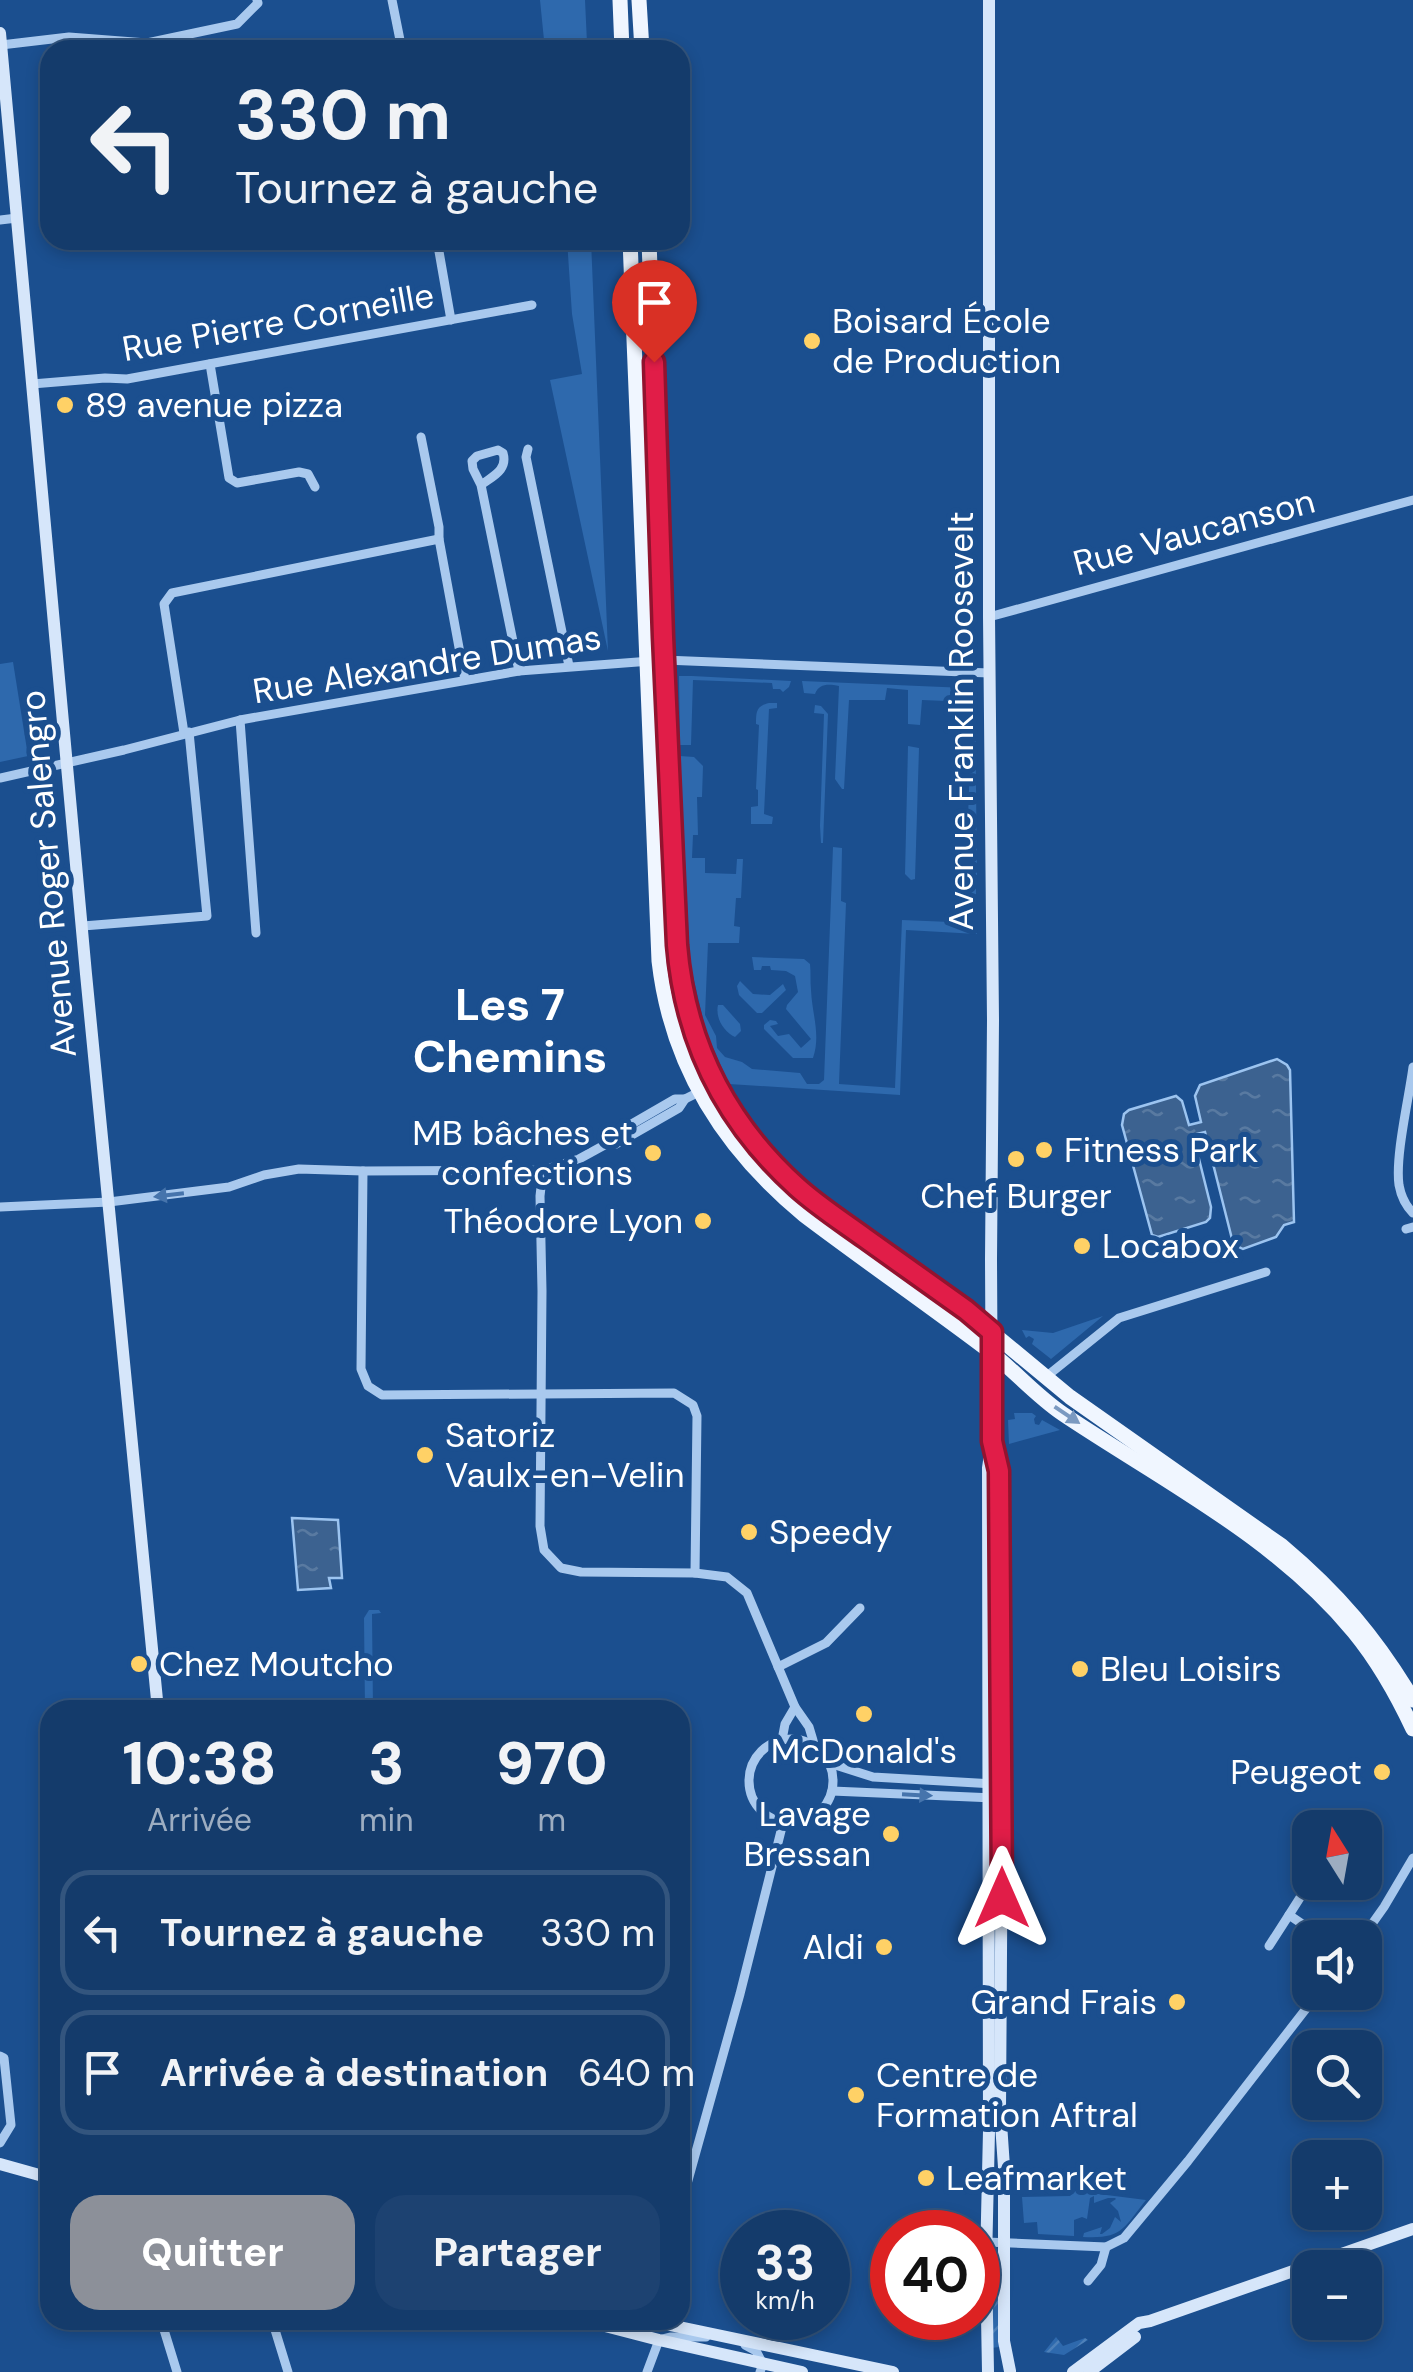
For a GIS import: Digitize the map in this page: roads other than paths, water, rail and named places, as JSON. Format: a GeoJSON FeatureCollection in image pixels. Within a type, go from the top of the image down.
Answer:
{"type":"FeatureCollection","features":[{"type":"Feature","properties":{"kind":"main road"},"geometry":{"type":"LineString","coordinates":[[620,0],[622,40]]}},
{"type":"Feature","properties":{"kind":"main road"},"geometry":{"type":"LineString","coordinates":[[639,0],[641,40]]}},
{"type":"Feature","properties":{"kind":"main road"},"geometry":{"type":"LineString","coordinates":[[630,250],[653,849],[662,983],[674,1036],[699,1092],[734,1142],[778,1193],[992,1353],[1060,1412],[1256,1539],[1291,1568],[1358,1637],[1411,1720]]}},
{"type":"Feature","properties":{"kind":"main road"},"geometry":{"type":"LineString","coordinates":[[649,250],[679,967],[694,1034],[699,1092],[751,1138],[797,1187],[966,1310],[1070,1397],[1313,1572],[1361,1622],[1406,1681],[1413,1700]]}},
{"type":"Feature","properties":{"kind":"street"},"geometry":{"type":"LineString","coordinates":[[160,40],[237,24],[257,0]]}},
{"type":"Feature","properties":{"kind":"street"},"geometry":{"type":"LineString","coordinates":[[392,0],[400,40]]}},
{"type":"Feature","properties":{"kind":"street","name":"Avenue Franklin Roosevelt"},"geometry":{"type":"LineString","coordinates":[[986,2210],[999,1471],[992,1441],[988,0]]}},
{"type":"Feature","properties":{"kind":"street","name":"Avenue Roger Salengro"},"geometry":{"type":"LineString","coordinates":[[0,33],[157,1700]]}},
{"type":"Feature","properties":{"kind":"street"},"geometry":{"type":"LineString","coordinates":[[1,45],[40,40]]}},
{"type":"Feature","properties":{"kind":"street"},"geometry":{"type":"LineString","coordinates":[[44,40],[108,40]]}},
{"type":"Feature","properties":{"kind":"street"},"geometry":{"type":"LineString","coordinates":[[0,220],[17,218]]}},
{"type":"Feature","properties":{"kind":"street"},"geometry":{"type":"LineString","coordinates":[[439,250],[451,320]]}},
{"type":"Feature","properties":{"kind":"street","name":"Rue Pierre Corneille"},"geometry":{"type":"LineString","coordinates":[[32,384],[127,379],[532,305]]}},
{"type":"Feature","properties":{"kind":"street"},"geometry":{"type":"LineString","coordinates":[[210,364],[230,478],[237,483],[298,472],[308,474],[314,487]]}},
{"type":"Feature","properties":{"kind":"street"},"geometry":{"type":"LineString","coordinates":[[422,437],[464,680]]}},
{"type":"Feature","properties":{"kind":"street"},"geometry":{"type":"LineString","coordinates":[[528,449],[526,457],[569,666]]}},
{"type":"Feature","properties":{"kind":"street"},"geometry":{"type":"LineString","coordinates":[[481,485],[519,671]]}},
{"type":"Feature","properties":{"kind":"street","name":"Rue Vaucanson"},"geometry":{"type":"LineString","coordinates":[[989,618],[1413,500]]}},
{"type":"Feature","properties":{"kind":"street"},"geometry":{"type":"LineString","coordinates":[[82,926],[207,916],[186,732],[164,604],[172,593],[440,539]]}},
{"type":"Feature","properties":{"kind":"street","name":"Rue Alexandre Dumas"},"geometry":{"type":"LineString","coordinates":[[0,778],[240,720],[519,671],[664,660],[989,673]]}},
{"type":"Feature","properties":{"kind":"street"},"geometry":{"type":"LineString","coordinates":[[240,720],[256,933]]}},
{"type":"Feature","properties":{"kind":"street"},"geometry":{"type":"LineString","coordinates":[[1413,1067],[1398,1184],[1413,1213]]}},
{"type":"Feature","properties":{"kind":"street"},"geometry":{"type":"LineString","coordinates":[[0,1207],[109,1202],[228,1187],[299,1169],[543,1170],[578,1159],[610,1142],[616,1144],[699,1092]]}},
{"type":"Feature","properties":{"kind":"street"},"geometry":{"type":"LineString","coordinates":[[543,1170],[540,1526],[544,1550],[561,1568],[581,1572],[727,1576],[747,1592],[795,1707],[809,1726],[833,1777],[827,1804],[819,1813],[796,1823],[771,1818],[761,1811],[749,1788],[749,1776],[764,1748],[782,1740],[805,1741],[816,1747]]}},
{"type":"Feature","properties":{"kind":"street"},"geometry":{"type":"LineString","coordinates":[[362,1172],[361,1369],[368,1386],[382,1394],[674,1392],[692,1405],[697,1416],[695,1573]]}},
{"type":"Feature","properties":{"kind":"street"},"geometry":{"type":"LineString","coordinates":[[1047,1376],[1119,1318],[1266,1272]]}},
{"type":"Feature","properties":{"kind":"street"},"geometry":{"type":"LineString","coordinates":[[778,1666],[826,1643],[860,1608]]}},
{"type":"Feature","properties":{"kind":"street"},"geometry":{"type":"LineString","coordinates":[[782,1740],[785,1724],[795,1707]]}},
{"type":"Feature","properties":{"kind":"street"},"geometry":{"type":"LineString","coordinates":[[829,1763],[873,1777],[995,1791]]}},
{"type":"Feature","properties":{"kind":"street"},"geometry":{"type":"LineString","coordinates":[[832,1791],[995,1791]]}},
{"type":"Feature","properties":{"kind":"street","name":"Avenue Franklin Roosevelt"},"geometry":{"type":"LineString","coordinates":[[995,1791],[1004,2341],[1010,2372]]}},
{"type":"Feature","properties":{"kind":"street"},"geometry":{"type":"LineString","coordinates":[[690,2173],[783,1822]]}},
{"type":"Feature","properties":{"kind":"street"},"geometry":{"type":"LineString","coordinates":[[1375,1920],[1412,1860]]}},
{"type":"Feature","properties":{"kind":"street"},"geometry":{"type":"LineString","coordinates":[[1269,1946],[1299,1900]]}},
{"type":"Feature","properties":{"kind":"street"},"geometry":{"type":"LineString","coordinates":[[1289,1915],[1296,1920]]}},
{"type":"Feature","properties":{"kind":"street"},"geometry":{"type":"LineString","coordinates":[[1000,2244],[1106,2247],[1124,2238],[1305,2010]]}},
{"type":"Feature","properties":{"kind":"street"},"geometry":{"type":"LineString","coordinates":[[989,2038],[995,2060],[1000,2062]]}},
{"type":"Feature","properties":{"kind":"street"},"geometry":{"type":"LineString","coordinates":[[0,2056],[4,2058],[10,2124],[0,2143]]}},
{"type":"Feature","properties":{"kind":"street"},"geometry":{"type":"LineString","coordinates":[[0,2164],[40,2175]]}},
{"type":"Feature","properties":{"kind":"street"},"geometry":{"type":"LineString","coordinates":[[1073,2372],[1139,2323],[1413,2229]]}},
{"type":"Feature","properties":{"kind":"street"},"geometry":{"type":"LineString","coordinates":[[1088,2282],[1101,2265],[1106,2247]]}},
{"type":"Feature","properties":{"kind":"street"},"geometry":{"type":"LineString","coordinates":[[1089,2372],[1144,2330],[1150,2321]]}},
{"type":"Feature","properties":{"kind":"street"},"geometry":{"type":"LineString","coordinates":[[164,2330],[177,2372]]}},
{"type":"Feature","properties":{"kind":"street"},"geometry":{"type":"LineString","coordinates":[[275,2330],[288,2372]]}},
{"type":"Feature","properties":{"kind":"street"},"geometry":{"type":"LineString","coordinates":[[620,2330],[761,2368],[802,2372]]}},
{"type":"Feature","properties":{"kind":"street"},"geometry":{"type":"LineString","coordinates":[[647,2372],[659,2340],[654,2330]]}},
{"type":"Feature","properties":{"kind":"street"},"geometry":{"type":"LineString","coordinates":[[690,2330],[720,2336]]}},
{"type":"Feature","properties":{"kind":"street"},"geometry":{"type":"LineString","coordinates":[[659,2340],[670,2336],[720,2338]]}},
{"type":"Feature","properties":{"kind":"street"},"geometry":{"type":"LineString","coordinates":[[733,2340],[756,2351],[761,2368]]}},
{"type":"Feature","properties":{"kind":"street"},"geometry":{"type":"LineString","coordinates":[[736,2340],[893,2372]]}},
{"type":"Feature","properties":{"kind":"street","name":"Avenue Franklin Roosevelt"},"geometry":{"type":"LineString","coordinates":[[988,2340],[988,2372]]}},
{"type":"Feature","properties":{"kind":"water"},"geometry":{"type":"Polygon","coordinates":[[[1277,1059],[1290,1070],[1294,1222],[1284,1225],[1276,1237],[1243,1249],[1235,1245],[1205,1132],[1193,1135],[1211,1207],[1210,1218],[1158,1237],[1152,1235],[1122,1125],[1124,1114],[1176,1096],[1182,1101],[1189,1125],[1201,1122],[1195,1096],[1200,1085],[1277,1059]]]}},
{"type":"Feature","properties":{"kind":"water"},"geometry":{"type":"Polygon","coordinates":[[[292,1518],[338,1520],[342,1578],[329,1578],[331,1588],[298,1590],[292,1518]]]}},
{"type":"Feature","properties":{"kind":"place","name":"Boisard École de Production"},"geometry":{"type":"Point","coordinates":[812,341]}},
{"type":"Feature","properties":{"kind":"place","name":"89 avenue pizza"},"geometry":{"type":"Point","coordinates":[65,405]}},
{"type":"Feature","properties":{"kind":"place","name":"Fitness Park"},"geometry":{"type":"Point","coordinates":[1044,1150]}},
{"type":"Feature","properties":{"kind":"place","name":"MB bâches et confections"},"geometry":{"type":"Point","coordinates":[653,1153]}},
{"type":"Feature","properties":{"kind":"place","name":"Chef Burger"},"geometry":{"type":"Point","coordinates":[1016,1159]}},
{"type":"Feature","properties":{"kind":"place","name":"Théodore Lyon"},"geometry":{"type":"Point","coordinates":[703,1221]}},
{"type":"Feature","properties":{"kind":"place","name":"Locabox"},"geometry":{"type":"Point","coordinates":[1082,1246]}},
{"type":"Feature","properties":{"kind":"place","name":"Satoriz Vaulx-en-Velin"},"geometry":{"type":"Point","coordinates":[425,1455]}},
{"type":"Feature","properties":{"kind":"place","name":"Speedy"},"geometry":{"type":"Point","coordinates":[749,1532]}},
{"type":"Feature","properties":{"kind":"place","name":"Chez Moutcho"},"geometry":{"type":"Point","coordinates":[139,1664]}},
{"type":"Feature","properties":{"kind":"place","name":"Bleu Loisirs"},"geometry":{"type":"Point","coordinates":[1080,1669]}},
{"type":"Feature","properties":{"kind":"place","name":"McDonald's"},"geometry":{"type":"Point","coordinates":[864,1714]}},
{"type":"Feature","properties":{"kind":"place","name":"Peugeot"},"geometry":{"type":"Point","coordinates":[1382,1772]}},
{"type":"Feature","properties":{"kind":"place","name":"Lavage Bressan"},"geometry":{"type":"Point","coordinates":[891,1834]}},
{"type":"Feature","properties":{"kind":"place","name":"Aldi"},"geometry":{"type":"Point","coordinates":[884,1947]}},
{"type":"Feature","properties":{"kind":"place","name":"Grand Frais"},"geometry":{"type":"Point","coordinates":[1177,2002]}},
{"type":"Feature","properties":{"kind":"place","name":"Centre de Formation Aftral"},"geometry":{"type":"Point","coordinates":[856,2095]}},
{"type":"Feature","properties":{"kind":"place","name":"Leafmarket"},"geometry":{"type":"Point","coordinates":[926,2178]}},
{"type":"Feature","properties":{"kind":"district","name":"Les 7 Chemins"},"geometry":{"type":"Point","coordinates":[510,1030]}}]}
